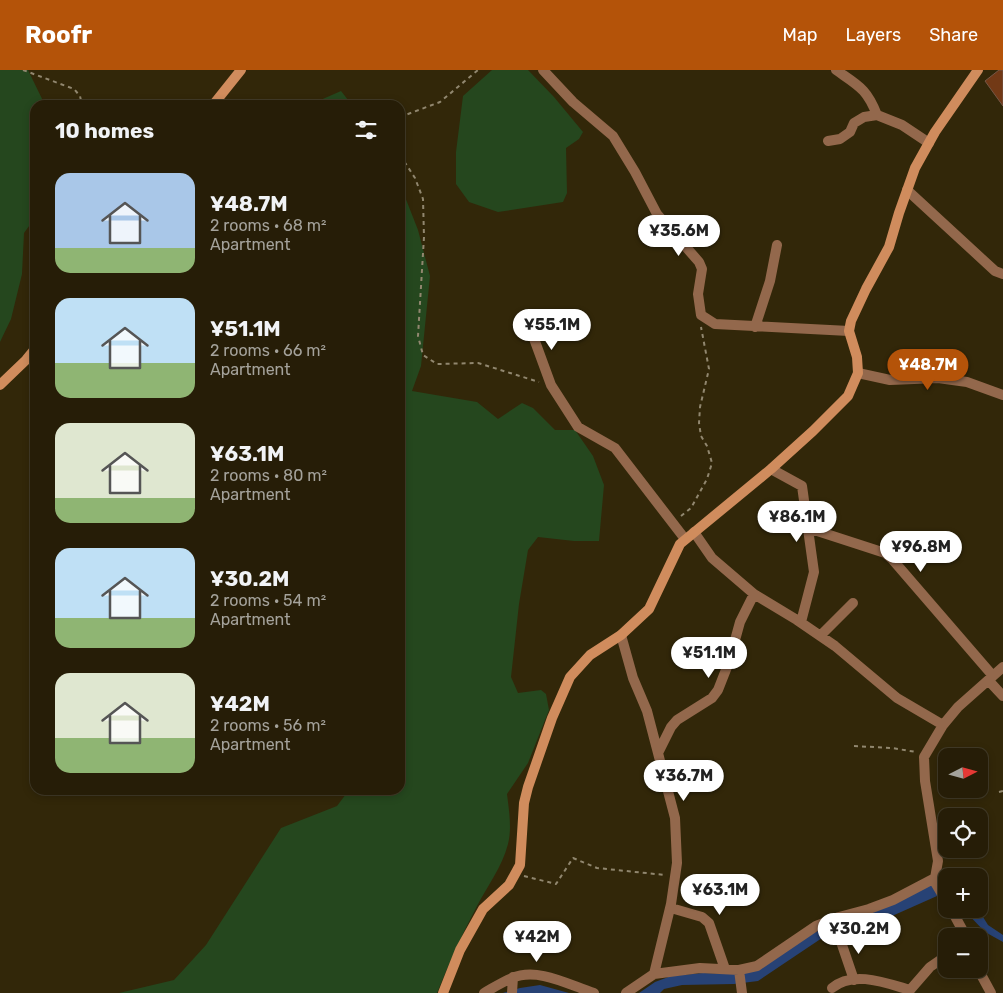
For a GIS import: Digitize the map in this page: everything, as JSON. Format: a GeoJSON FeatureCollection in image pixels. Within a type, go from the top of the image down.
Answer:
{"type":"FeatureCollection","features":[{"type":"Feature","properties":{"kind":"street"},"geometry":{"type":"LineString","coordinates":[[217,100],[241,70]]}},
{"type":"Feature","properties":{"kind":"street"},"geometry":{"type":"LineString","coordinates":[[543,70],[573,102],[613,136],[657,214],[699,262],[702,269],[698,294],[701,315],[716,324],[849,331]]}},
{"type":"Feature","properties":{"kind":"street"},"geometry":{"type":"LineString","coordinates":[[836,70],[859,86],[870,97],[877,115]]}},
{"type":"Feature","properties":{"kind":"street"},"geometry":{"type":"LineString","coordinates":[[443,993],[460,950],[483,909],[509,885],[520,865],[524,803],[528,787],[552,718],[570,677],[590,655],[621,635],[649,609],[680,544],[771,469],[848,396],[858,373],[857,357],[849,331],[851,320],[889,247],[915,168],[978,70]]}},
{"type":"Feature","properties":{"kind":"street"},"geometry":{"type":"LineString","coordinates":[[828,141],[840,139],[850,132],[854,123],[864,117],[877,115],[902,125],[929,144]]}},
{"type":"Feature","properties":{"kind":"street"},"geometry":{"type":"LineString","coordinates":[[907,190],[995,271],[1003,274]]}},
{"type":"Feature","properties":{"kind":"street"},"geometry":{"type":"LineString","coordinates":[[754,327],[770,281],[777,245]]}},
{"type":"Feature","properties":{"kind":"street"},"geometry":{"type":"LineString","coordinates":[[529,325],[551,385],[578,428],[615,448],[685,540]]}},
{"type":"Feature","properties":{"kind":"street"},"geometry":{"type":"LineString","coordinates":[[0,385],[30,355]]}},
{"type":"Feature","properties":{"kind":"street"},"geometry":{"type":"LineString","coordinates":[[858,373],[890,380],[938,378],[967,382],[1003,395]]}},
{"type":"Feature","properties":{"kind":"street"},"geometry":{"type":"LineString","coordinates":[[771,469],[802,486],[814,572],[800,622]]}},
{"type":"Feature","properties":{"kind":"street"},"geometry":{"type":"LineString","coordinates":[[808,528],[885,553],[892,558],[1003,696]]}},
{"type":"Feature","properties":{"kind":"street"},"geometry":{"type":"LineString","coordinates":[[694,532],[712,558],[754,594],[820,636],[860,666],[897,698],[944,724]]}},
{"type":"Feature","properties":{"kind":"street"},"geometry":{"type":"LineString","coordinates":[[658,753],[671,727],[677,720],[712,698],[718,690],[730,662],[740,622],[754,594]]}},
{"type":"Feature","properties":{"kind":"street"},"geometry":{"type":"LineString","coordinates":[[820,636],[854,603]]}},
{"type":"Feature","properties":{"kind":"street"},"geometry":{"type":"LineString","coordinates":[[621,635],[633,678],[647,711],[675,818],[675,876],[670,908],[654,974]]}},
{"type":"Feature","properties":{"kind":"street"},"geometry":{"type":"LineString","coordinates":[[626,993],[654,974],[700,968],[739,970],[757,966],[816,926],[893,900],[935,878],[938,861],[925,781],[924,757],[944,724],[958,707],[1003,667]]}},
{"type":"Feature","properties":{"kind":"street"},"geometry":{"type":"LineString","coordinates":[[933,879],[938,887]]}},
{"type":"Feature","properties":{"kind":"street"},"geometry":{"type":"LineString","coordinates":[[670,908],[702,917],[710,923],[724,969]]}},
{"type":"Feature","properties":{"kind":"street"},"geometry":{"type":"LineString","coordinates":[[840,940],[854,980]]}},
{"type":"Feature","properties":{"kind":"street"},"geometry":{"type":"LineString","coordinates":[[832,988],[840,982],[871,980],[909,991],[930,967],[938,962]]}},
{"type":"Feature","properties":{"kind":"street"},"geometry":{"type":"LineString","coordinates":[[739,970],[742,988]]}},
{"type":"Feature","properties":{"kind":"street"},"geometry":{"type":"LineString","coordinates":[[484,993],[513,978],[530,975],[550,977],[594,993]]}},
{"type":"Feature","properties":{"kind":"street"},"geometry":{"type":"LineString","coordinates":[[512,993],[513,978]]}},
{"type":"Feature","properties":{"kind":"street"},"geometry":{"type":"LineString","coordinates":[[983,978],[991,993]]}},
{"type":"Feature","properties":{"kind":"path"},"geometry":{"type":"LineString","coordinates":[[24,70],[74,89],[81,100]]}},
{"type":"Feature","properties":{"kind":"path"},"geometry":{"type":"LineString","coordinates":[[405,115],[440,102],[478,70]]}},
{"type":"Feature","properties":{"kind":"path"},"geometry":{"type":"LineString","coordinates":[[405,163],[415,178],[423,199],[424,237],[418,336],[423,355],[437,364],[478,363],[551,385]]}},
{"type":"Feature","properties":{"kind":"path"},"geometry":{"type":"LineString","coordinates":[[672,523],[691,508],[707,478],[712,463],[707,446],[701,436],[699,423],[700,407],[709,369],[701,332],[701,315]]}},
{"type":"Feature","properties":{"kind":"path"},"geometry":{"type":"LineString","coordinates":[[854,746],[892,748],[926,754]]}},
{"type":"Feature","properties":{"kind":"path"},"geometry":{"type":"LineString","coordinates":[[999,792],[1003,791]]}},
{"type":"Feature","properties":{"kind":"path"},"geometry":{"type":"LineString","coordinates":[[516,874],[556,884],[573,858],[597,868],[675,876]]}},
{"type":"Feature","properties":{"kind":"green space"},"geometry":{"type":"Polygon","coordinates":[[[0,70],[28,70],[43,100],[30,100],[30,225],[24,233],[22,274],[11,319],[0,342],[0,70]]]}},
{"type":"Feature","properties":{"kind":"green space"},"geometry":{"type":"Polygon","coordinates":[[[492,70],[528,70],[554,97],[583,132],[579,139],[566,148],[567,193],[563,202],[498,212],[469,202],[456,184],[456,152],[463,96],[492,70]]]}},
{"type":"Feature","properties":{"kind":"green space"},"geometry":{"type":"Polygon","coordinates":[[[341,91],[348,100],[320,100],[341,91]]]}},
{"type":"Feature","properties":{"kind":"green space"},"geometry":{"type":"Polygon","coordinates":[[[405,197],[418,230],[430,276],[421,366],[412,391],[477,402],[498,419],[522,403],[533,408],[555,430],[575,430],[593,456],[604,485],[599,541],[574,541],[538,537],[528,550],[519,604],[511,677],[518,693],[541,690],[546,694],[549,710],[528,763],[507,794],[510,819],[508,844],[498,868],[466,927],[437,993],[119,993],[174,980],[206,945],[281,828],[337,806],[345,795],[405,795],[405,197]]]}},
{"type":"Feature","properties":{"kind":"water"},"geometry":{"type":"Polygon","coordinates":[[[938,880],[938,896],[874,924],[828,934],[758,981],[734,984],[682,985],[664,989],[660,993],[639,993],[655,982],[671,976],[703,973],[731,974],[832,924],[866,914],[938,880]]]}},
{"type":"Feature","properties":{"kind":"water"},"geometry":{"type":"Polygon","coordinates":[[[972,918],[984,918],[988,925],[1003,935],[1003,942],[988,934],[988,928],[981,928],[972,918]]]}},
{"type":"Feature","properties":{"kind":"water"},"geometry":{"type":"Polygon","coordinates":[[[540,985],[569,993],[503,993],[520,988],[540,985]]]}},
{"type":"Feature","properties":{"kind":"building"},"geometry":{"type":"Polygon","coordinates":[[[999,70],[1003,70],[1003,106],[985,81],[999,70]]]}}]}
